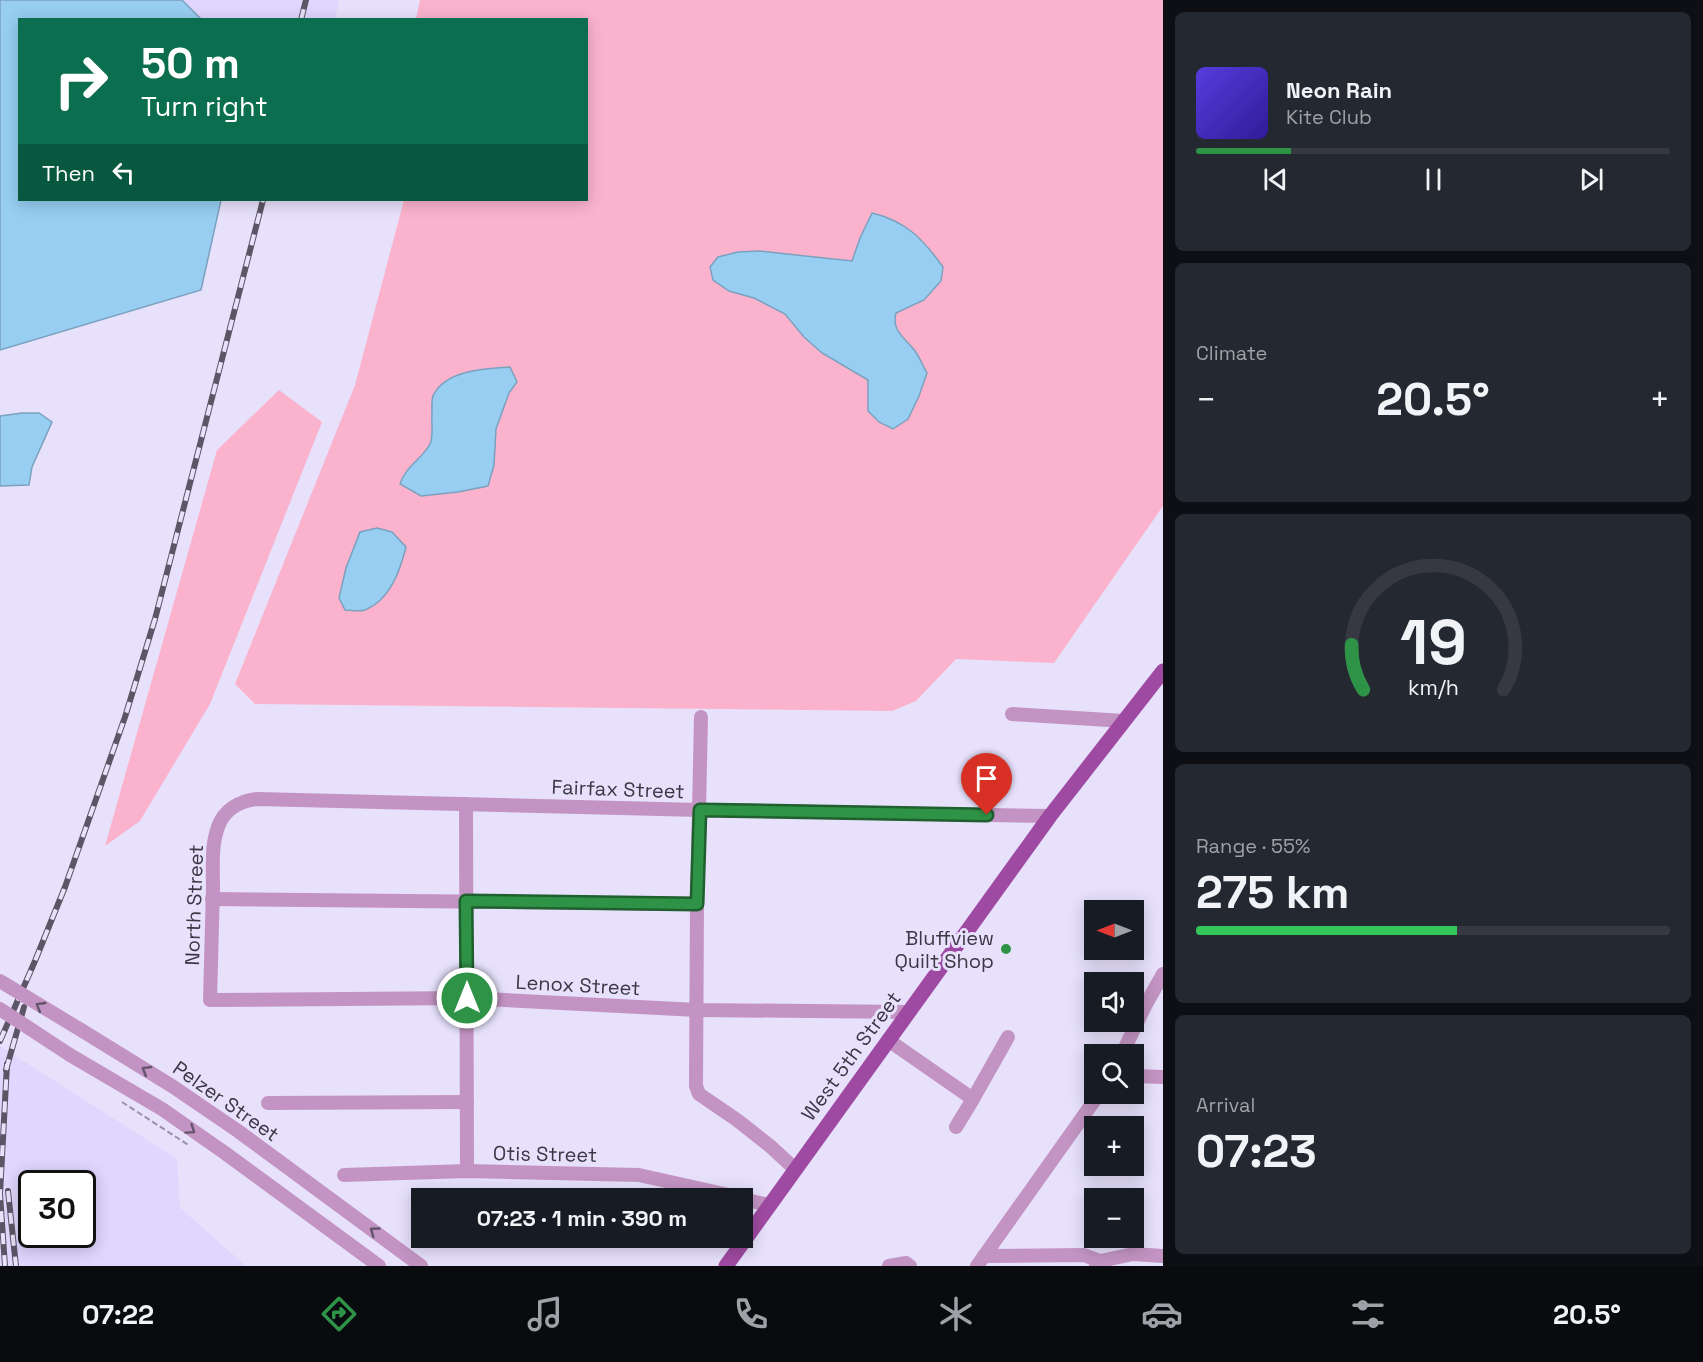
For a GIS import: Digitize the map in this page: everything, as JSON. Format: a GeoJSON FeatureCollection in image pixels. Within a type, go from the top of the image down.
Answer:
{"type":"FeatureCollection","features":[{"type":"Feature","properties":{"kind":"main road","name":"West 5th Street"},"geometry":{"type":"LineString","coordinates":[[726,1266],[1050,816],[1163,671]]}},
{"type":"Feature","properties":{"kind":"street"},"geometry":{"type":"LineString","coordinates":[[1012,714],[1124,721]]}},
{"type":"Feature","properties":{"kind":"street"},"geometry":{"type":"LineString","coordinates":[[701,717],[696,1086],[699,1094],[737,1120],[795,1169]]}},
{"type":"Feature","properties":{"kind":"street","name":"Fairfax Street"},"geometry":{"type":"LineString","coordinates":[[225,814],[245,800],[257,799],[1050,816]]}},
{"type":"Feature","properties":{"kind":"street"},"geometry":{"type":"LineString","coordinates":[[466,804],[467,1172]]}},
{"type":"Feature","properties":{"kind":"street","name":"North Street"},"geometry":{"type":"LineString","coordinates":[[210,1000],[215,840],[218,826],[225,814]]}},
{"type":"Feature","properties":{"kind":"street"},"geometry":{"type":"LineString","coordinates":[[212,899],[697,904]]}},
{"type":"Feature","properties":{"kind":"street"},"geometry":{"type":"LineString","coordinates":[[1127,1044],[1163,974]]}},
{"type":"Feature","properties":{"kind":"street","name":"Pelzer Street"},"geometry":{"type":"LineString","coordinates":[[0,981],[172,1086],[421,1266]]}},
{"type":"Feature","properties":{"kind":"street","name":"Lenox Street"},"geometry":{"type":"LineString","coordinates":[[210,1000],[467,998],[697,1010],[909,1012]]}},
{"type":"Feature","properties":{"kind":"street"},"geometry":{"type":"LineString","coordinates":[[0,1009],[70,1055],[162,1109],[379,1266]]}},
{"type":"Feature","properties":{"kind":"street"},"geometry":{"type":"LineString","coordinates":[[956,1127],[1008,1037]]}},
{"type":"Feature","properties":{"kind":"street"},"geometry":{"type":"LineString","coordinates":[[888,1040],[973,1099]]}},
{"type":"Feature","properties":{"kind":"street"},"geometry":{"type":"LineString","coordinates":[[1144,1076],[1163,1077]]}},
{"type":"Feature","properties":{"kind":"street"},"geometry":{"type":"LineString","coordinates":[[268,1103],[467,1102]]}},
{"type":"Feature","properties":{"kind":"street"},"geometry":{"type":"LineString","coordinates":[[980,1261],[1092,1104]]}},
{"type":"Feature","properties":{"kind":"street","name":"Otis Street"},"geometry":{"type":"LineString","coordinates":[[344,1175],[467,1172],[639,1175],[695,1188]]}},
{"type":"Feature","properties":{"kind":"street","name":"Otis Street"},"geometry":{"type":"LineString","coordinates":[[753,1201],[769,1205]]}},
{"type":"Feature","properties":{"kind":"street"},"geometry":{"type":"LineString","coordinates":[[980,1261],[1084,1255],[1098,1263],[1133,1254],[1163,1256]]}},
{"type":"Feature","properties":{"kind":"street"},"geometry":{"type":"LineString","coordinates":[[889,1266],[906,1263],[910,1266]]}},
{"type":"Feature","properties":{"kind":"path"},"geometry":{"type":"LineString","coordinates":[[116,1098],[191,1146]]}},
{"type":"Feature","properties":{"kind":"shaded area"},"geometry":{"type":"Polygon","coordinates":[[[182,0],[339,0],[335,18],[200,18],[182,0]]]}},
{"type":"Feature","properties":{"kind":"shaded area"},"geometry":{"type":"Polygon","coordinates":[[[420,0],[1163,0],[1163,506],[1054,663],[956,659],[916,701],[892,711],[255,704],[235,684],[355,385],[404,201],[588,201],[588,18],[416,18],[420,0]]]}},
{"type":"Feature","properties":{"kind":"shaded area"},"geometry":{"type":"Polygon","coordinates":[[[279,390],[322,422],[210,704],[140,821],[105,846],[217,450],[279,390]]]}},
{"type":"Feature","properties":{"kind":"shaded area"},"geometry":{"type":"Polygon","coordinates":[[[0,1046],[177,1159],[180,1208],[246,1266],[0,1266],[0,1046]]]}},
{"type":"Feature","properties":{"kind":"water"},"geometry":{"type":"Polygon","coordinates":[[[0,0],[182,0],[200,18],[18,18],[18,201],[221,201],[201,290],[0,350],[0,0]]]}},
{"type":"Feature","properties":{"kind":"water"},"geometry":{"type":"Polygon","coordinates":[[[872,213],[895,221],[913,232],[943,267],[941,281],[924,300],[896,313],[897,330],[915,351],[927,373],[908,419],[893,429],[879,422],[868,411],[868,380],[822,353],[804,337],[785,314],[754,298],[729,291],[713,280],[710,267],[718,257],[738,252],[759,251],[852,261],[872,213]]]}},
{"type":"Feature","properties":{"kind":"water"},"geometry":{"type":"Polygon","coordinates":[[[510,367],[517,382],[509,393],[496,429],[494,465],[488,486],[421,496],[400,484],[402,478],[430,444],[432,398],[440,386],[468,372],[510,367]]]}},
{"type":"Feature","properties":{"kind":"water"},"geometry":{"type":"Polygon","coordinates":[[[39,413],[52,422],[32,467],[29,485],[0,486],[0,416],[39,413]]]}},
{"type":"Feature","properties":{"kind":"water"},"geometry":{"type":"Polygon","coordinates":[[[377,528],[392,532],[406,547],[401,566],[393,584],[374,605],[363,611],[345,610],[339,598],[346,568],[360,532],[377,528]]]}},
{"type":"Feature","properties":{"kind":"railway"},"geometry":{"type":"LineString","coordinates":[[302,18],[306,0]]}},
{"type":"Feature","properties":{"kind":"railway"},"geometry":{"type":"LineString","coordinates":[[0,1041],[65,887],[125,717],[155,619],[263,201]]}},
{"type":"Feature","properties":{"kind":"railway"},"geometry":{"type":"LineString","coordinates":[[6,1070],[24,1007]]}},
{"type":"Feature","properties":{"kind":"railway"},"geometry":{"type":"LineString","coordinates":[[5,1266],[0,1194],[7,1064]]}},
{"type":"Feature","properties":{"kind":"railway"},"geometry":{"type":"LineString","coordinates":[[8,1191],[16,1266]]}},
{"type":"Feature","properties":{"kind":"place","name":"Bluffview Quilt Shop"},"geometry":{"type":"Point","coordinates":[1006,949]}},
{"type":"Feature","properties":{"kind":"route"},"geometry":{"type":"LineString","coordinates":[[467,998],[466,901],[697,904],[700,810],[987,815]]}}]}
